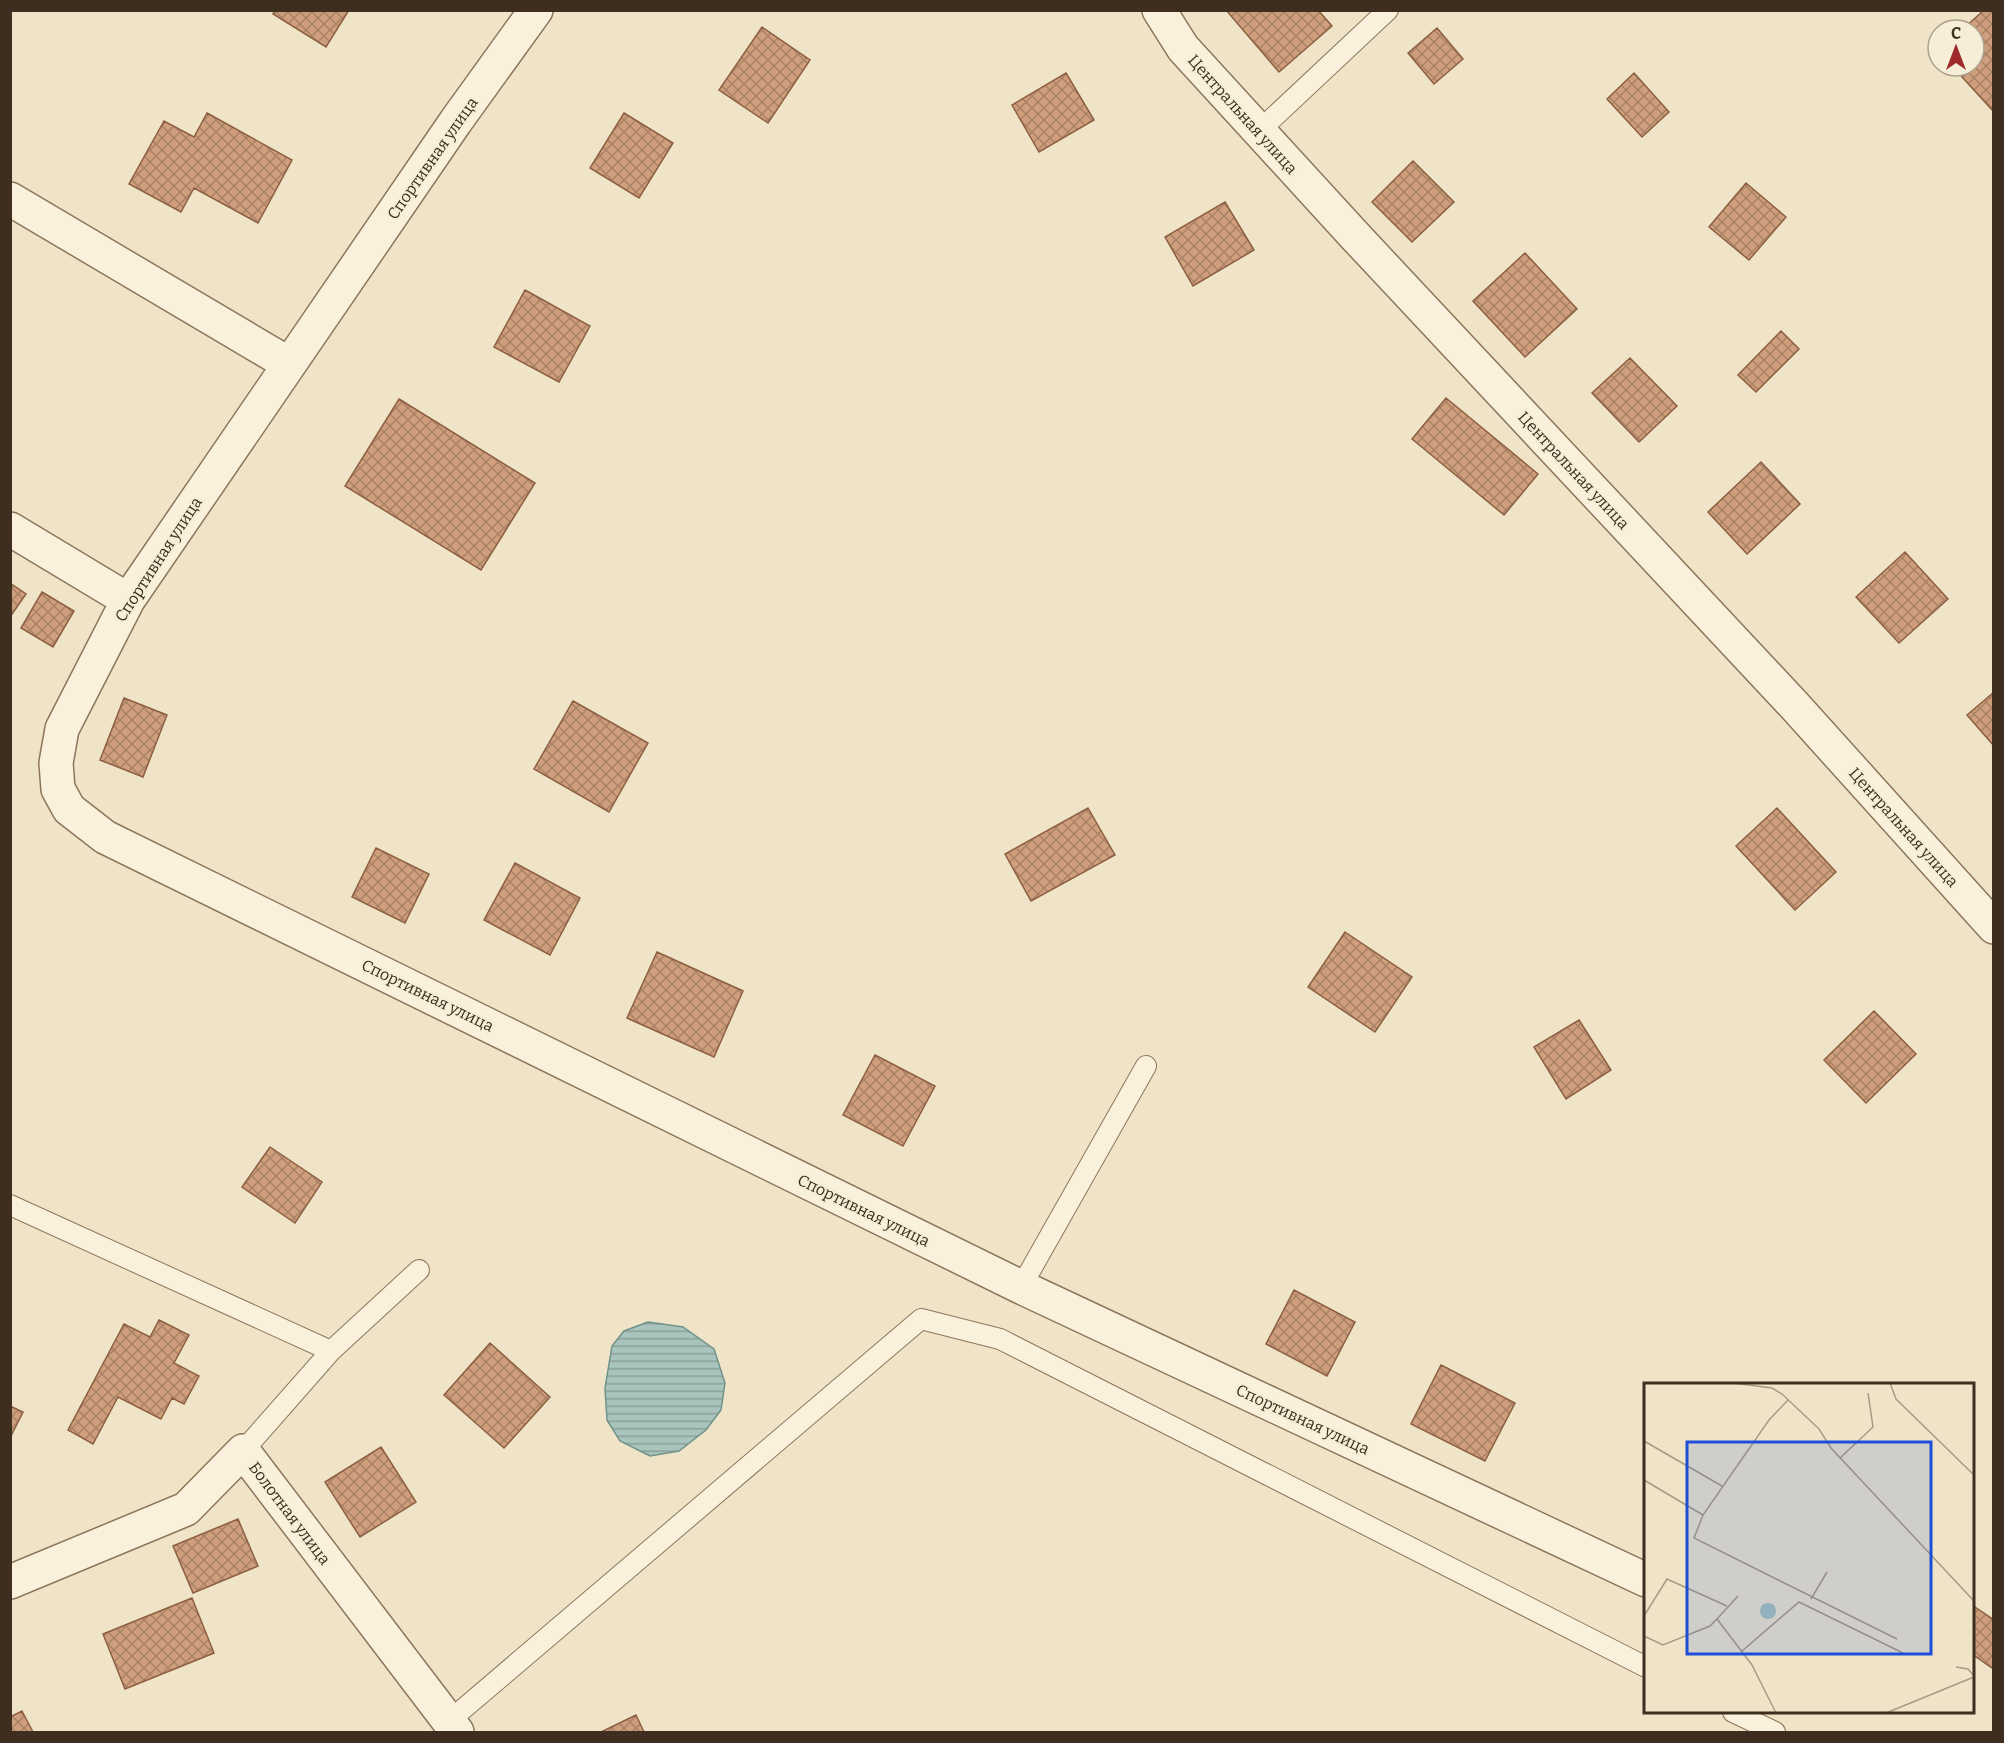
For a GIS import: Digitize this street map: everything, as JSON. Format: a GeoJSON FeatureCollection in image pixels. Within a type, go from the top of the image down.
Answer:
{"type":"FeatureCollection","features":[{"type":"Feature","properties":{"kind":"street","name":"Спортивная улица"},"geometry":{"type":"LineString","coordinates":[[536,10],[456,121],[128,600],[62,729],[56,763],[58,789],[69,809],[105,837],[1021,1287],[1644,1579]]}},
{"type":"Feature","properties":{"kind":"street","name":"Центральная улица"},"geometry":{"type":"LineString","coordinates":[[1159,10],[1183,48],[1354,236],[1794,705],[1994,927]]}},
{"type":"Feature","properties":{"kind":"street"},"geometry":{"type":"LineString","coordinates":[[10,200],[289,364]]}},
{"type":"Feature","properties":{"kind":"street"},"geometry":{"type":"LineString","coordinates":[[10,529],[128,600]]}},
{"type":"Feature","properties":{"kind":"street","name":"Болотная улица"},"geometry":{"type":"LineString","coordinates":[[10,1582],[186,1509],[243,1452],[453,1727]]}},
{"type":"Feature","properties":{"kind":"lane"},"geometry":{"type":"LineString","coordinates":[[1259,131],[1388,10]]}},
{"type":"Feature","properties":{"kind":"lane"},"geometry":{"type":"LineString","coordinates":[[1021,1287],[1146,1066]]}},
{"type":"Feature","properties":{"kind":"lane"},"geometry":{"type":"LineString","coordinates":[[10,1205],[331,1351]]}},
{"type":"Feature","properties":{"kind":"lane"},"geometry":{"type":"LineString","coordinates":[[243,1452],[331,1351],[419,1270]]}},
{"type":"Feature","properties":{"kind":"lane"},"geometry":{"type":"LineString","coordinates":[[453,1727],[921,1319],[1000,1339],[1644,1666]]}},
{"type":"Feature","properties":{"kind":"lane"},"geometry":{"type":"LineString","coordinates":[[1735,1713],[1775,1732]]}},
{"type":"Feature","properties":{"kind":"water"},"geometry":{"type":"Polygon","coordinates":[[[648,1322],[683,1327],[714,1349],[725,1383],[721,1410],[706,1430],[679,1451],[650,1456],[620,1441],[607,1420],[605,1388],[612,1346],[624,1331],[648,1322]]]}},
{"type":"Feature","properties":{"kind":"building"},"geometry":{"type":"Polygon","coordinates":[[[275,10],[349,10],[326,47],[273,14],[275,10]]]}},
{"type":"Feature","properties":{"kind":"building"},"geometry":{"type":"Polygon","coordinates":[[[1226,10],[1318,10],[1332,26],[1279,72],[1226,10]]]}},
{"type":"Feature","properties":{"kind":"building"},"geometry":{"type":"Polygon","coordinates":[[[1984,10],[1994,10],[1994,112],[1963,78],[1986,78],[1986,18],[1975,18],[1984,10]]]}},
{"type":"Feature","properties":{"kind":"building"},"geometry":{"type":"Polygon","coordinates":[[[762,27],[810,60],[768,123],[719,90],[762,27]]]}},
{"type":"Feature","properties":{"kind":"building"},"geometry":{"type":"Polygon","coordinates":[[[1437,28],[1463,59],[1434,84],[1408,53],[1437,28]]]}},
{"type":"Feature","properties":{"kind":"building"},"geometry":{"type":"Polygon","coordinates":[[[1066,73],[1094,120],[1039,152],[1012,105],[1066,73]]]}},
{"type":"Feature","properties":{"kind":"building"},"geometry":{"type":"Polygon","coordinates":[[[1634,73],[1669,112],[1642,137],[1607,99],[1634,73]]]}},
{"type":"Feature","properties":{"kind":"building"},"geometry":{"type":"Polygon","coordinates":[[[207,113],[292,160],[258,223],[194,188],[181,212],[129,184],[164,121],[194,137],[207,113]]]}},
{"type":"Feature","properties":{"kind":"building"},"geometry":{"type":"Polygon","coordinates":[[[624,113],[673,143],[639,198],[590,168],[624,113]]]}},
{"type":"Feature","properties":{"kind":"building"},"geometry":{"type":"Polygon","coordinates":[[[1413,161],[1454,202],[1412,242],[1372,202],[1413,161]]]}},
{"type":"Feature","properties":{"kind":"building"},"geometry":{"type":"Polygon","coordinates":[[[1746,183],[1786,217],[1749,260],[1709,227],[1746,183]]]}},
{"type":"Feature","properties":{"kind":"building"},"geometry":{"type":"Polygon","coordinates":[[[1225,202],[1254,250],[1193,286],[1165,237],[1225,202]]]}},
{"type":"Feature","properties":{"kind":"building"},"geometry":{"type":"Polygon","coordinates":[[[1525,253],[1577,309],[1525,357],[1473,301],[1525,253]]]}},
{"type":"Feature","properties":{"kind":"building"},"geometry":{"type":"Polygon","coordinates":[[[525,290],[590,326],[559,382],[494,347],[525,290]]]}},
{"type":"Feature","properties":{"kind":"building"},"geometry":{"type":"Polygon","coordinates":[[[1781,331],[1799,349],[1756,392],[1738,375],[1781,331]]]}},
{"type":"Feature","properties":{"kind":"building"},"geometry":{"type":"Polygon","coordinates":[[[1630,358],[1677,406],[1639,442],[1592,393],[1630,358]]]}},
{"type":"Feature","properties":{"kind":"building"},"geometry":{"type":"Polygon","coordinates":[[[1446,398],[1538,474],[1504,515],[1412,439],[1446,398]]]}},
{"type":"Feature","properties":{"kind":"building"},"geometry":{"type":"Polygon","coordinates":[[[399,399],[535,483],[481,570],[345,486],[399,399]]]}},
{"type":"Feature","properties":{"kind":"building"},"geometry":{"type":"Polygon","coordinates":[[[1761,462],[1800,504],[1747,554],[1708,512],[1761,462]]]}},
{"type":"Feature","properties":{"kind":"building"},"geometry":{"type":"Polygon","coordinates":[[[1905,552],[1948,599],[1899,643],[1856,597],[1905,552]]]}},
{"type":"Feature","properties":{"kind":"building"},"geometry":{"type":"Polygon","coordinates":[[[10,583],[26,594],[10,617],[10,583]]]}},
{"type":"Feature","properties":{"kind":"building"},"geometry":{"type":"Polygon","coordinates":[[[42,592],[74,611],[53,647],[21,628],[42,592]]]}},
{"type":"Feature","properties":{"kind":"building"},"geometry":{"type":"Polygon","coordinates":[[[1994,692],[1994,746],[1967,715],[1994,692]]]}},
{"type":"Feature","properties":{"kind":"building"},"geometry":{"type":"Polygon","coordinates":[[[124,698],[167,715],[143,777],[100,760],[124,698]]]}},
{"type":"Feature","properties":{"kind":"building"},"geometry":{"type":"Polygon","coordinates":[[[573,701],[648,743],[609,812],[534,769],[573,701]]]}},
{"type":"Feature","properties":{"kind":"building"},"geometry":{"type":"Polygon","coordinates":[[[1088,808],[1115,855],[1031,901],[1005,854],[1088,808]]]}},
{"type":"Feature","properties":{"kind":"building"},"geometry":{"type":"Polygon","coordinates":[[[1777,808],[1836,872],[1795,910],[1736,846],[1777,808]]]}},
{"type":"Feature","properties":{"kind":"building"},"geometry":{"type":"Polygon","coordinates":[[[376,848],[429,874],[405,923],[352,897],[376,848]]]}},
{"type":"Feature","properties":{"kind":"building"},"geometry":{"type":"Polygon","coordinates":[[[515,863],[580,898],[550,955],[484,920],[515,863]]]}},
{"type":"Feature","properties":{"kind":"building"},"geometry":{"type":"Polygon","coordinates":[[[1345,932],[1412,977],[1375,1032],[1308,987],[1345,932]]]}},
{"type":"Feature","properties":{"kind":"building"},"geometry":{"type":"Polygon","coordinates":[[[657,952],[743,991],[714,1057],[627,1018],[657,952]]]}},
{"type":"Feature","properties":{"kind":"building"},"geometry":{"type":"Polygon","coordinates":[[[1874,1011],[1916,1054],[1866,1103],[1824,1060],[1874,1011]]]}},
{"type":"Feature","properties":{"kind":"building"},"geometry":{"type":"Polygon","coordinates":[[[1579,1020],[1611,1070],[1566,1099],[1534,1047],[1579,1020]]]}},
{"type":"Feature","properties":{"kind":"building"},"geometry":{"type":"Polygon","coordinates":[[[875,1055],[935,1086],[903,1146],[843,1115],[875,1055]]]}},
{"type":"Feature","properties":{"kind":"building"},"geometry":{"type":"Polygon","coordinates":[[[270,1147],[322,1182],[295,1223],[242,1187],[270,1147]]]}},
{"type":"Feature","properties":{"kind":"building"},"geometry":{"type":"Polygon","coordinates":[[[1294,1290],[1355,1322],[1327,1376],[1266,1344],[1294,1290]]]}},
{"type":"Feature","properties":{"kind":"building"},"geometry":{"type":"Polygon","coordinates":[[[159,1320],[189,1335],[174,1363],[199,1376],[184,1404],[172,1398],[161,1419],[118,1397],[93,1444],[68,1430],[124,1324],[150,1337],[159,1320]]]}},
{"type":"Feature","properties":{"kind":"building"},"geometry":{"type":"Polygon","coordinates":[[[490,1343],[550,1397],[504,1448],[444,1395],[490,1343]]]}},
{"type":"Feature","properties":{"kind":"building"},"geometry":{"type":"Polygon","coordinates":[[[1441,1365],[1515,1403],[1485,1461],[1411,1424],[1441,1365]]]}},
{"type":"Feature","properties":{"kind":"building"},"geometry":{"type":"Polygon","coordinates":[[[10,1406],[23,1412],[10,1438],[10,1406]]]}},
{"type":"Feature","properties":{"kind":"building"},"geometry":{"type":"Polygon","coordinates":[[[381,1447],[416,1502],[360,1537],[325,1482],[381,1447]]]}},
{"type":"Feature","properties":{"kind":"building"},"geometry":{"type":"Polygon","coordinates":[[[238,1519],[258,1566],[193,1593],[173,1546],[238,1519]]]}},
{"type":"Feature","properties":{"kind":"building"},"geometry":{"type":"Polygon","coordinates":[[[192,1598],[214,1653],[125,1689],[103,1634],[192,1598]]]}},
{"type":"Feature","properties":{"kind":"building"},"geometry":{"type":"Polygon","coordinates":[[[1974,1606],[1994,1620],[1994,1665],[1992,1668],[1974,1655],[1974,1606]]]}},
{"type":"Feature","properties":{"kind":"building"},"geometry":{"type":"Polygon","coordinates":[[[22,1711],[33,1732],[10,1732],[10,1717],[22,1711]]]}},
{"type":"Feature","properties":{"kind":"building"},"geometry":{"type":"Polygon","coordinates":[[[636,1715],[644,1732],[601,1732],[636,1715]]]}}]}
